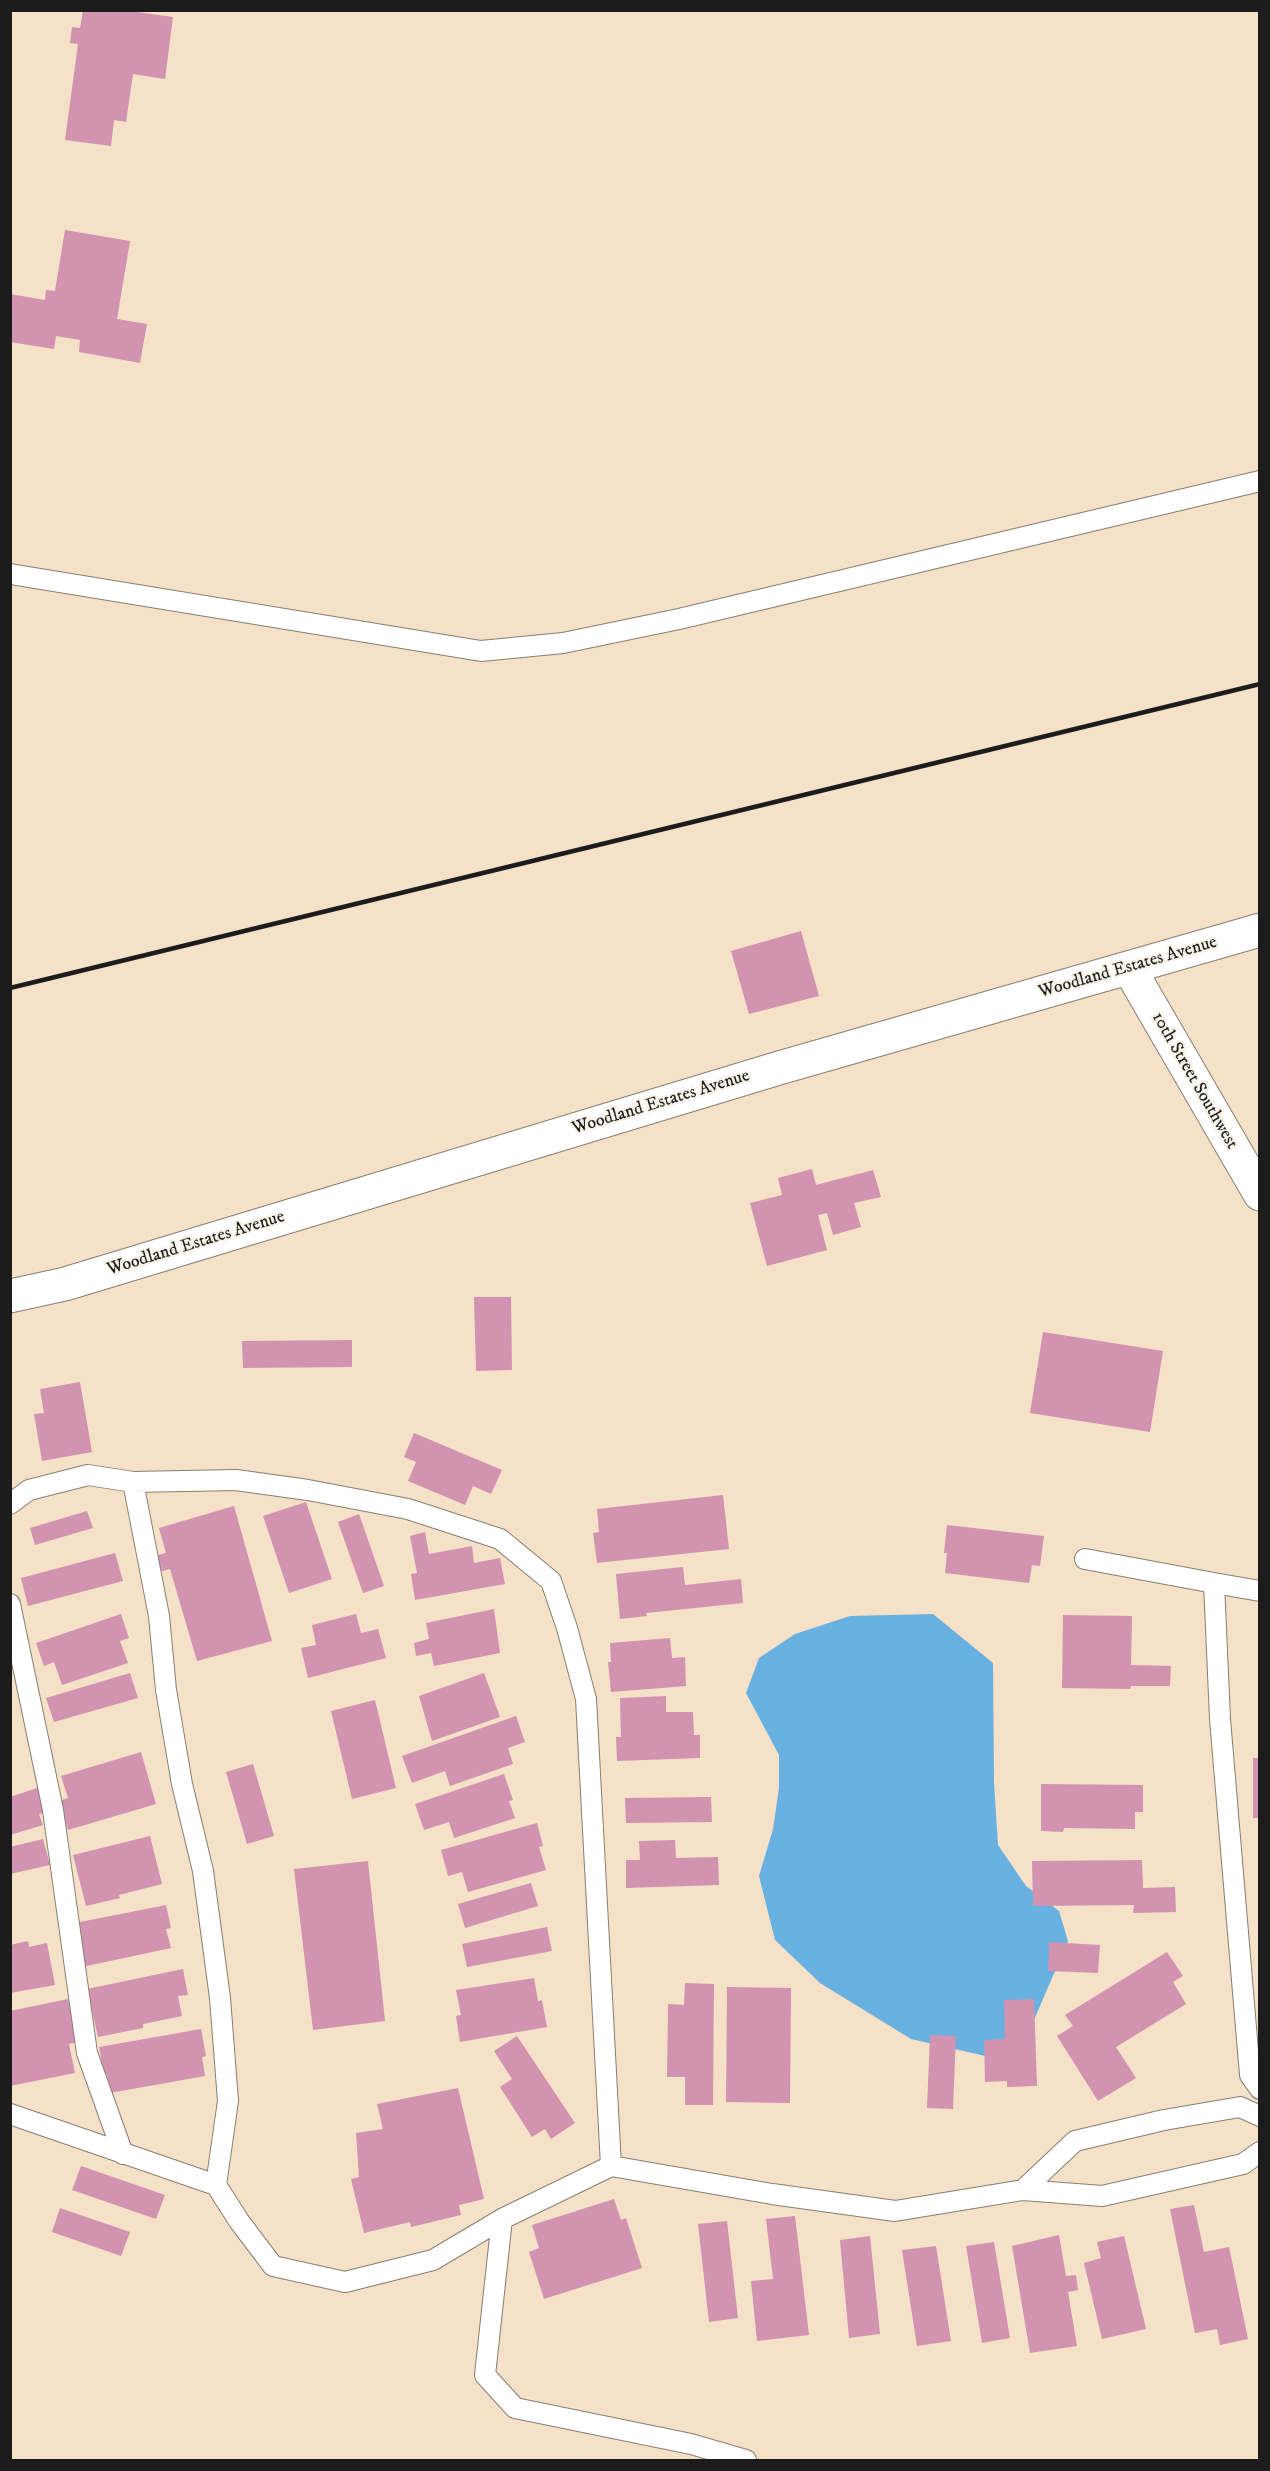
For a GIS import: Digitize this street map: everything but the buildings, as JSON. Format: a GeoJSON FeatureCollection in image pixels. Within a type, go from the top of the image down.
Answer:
{"type":"FeatureCollection","features":[{"type":"Feature","properties":{"kind":"street","name":"Woodland Estates Avenue"},"geometry":{"type":"LineString","coordinates":[[10,1296],[65,1284],[779,1068],[1260,930]]}},
{"type":"Feature","properties":{"kind":"street","name":"10th Street Southwest"},"geometry":{"type":"LineString","coordinates":[[1130,968],[1260,1194]]}},
{"type":"Feature","properties":{"kind":"lane"},"geometry":{"type":"LineString","coordinates":[[10,574],[481,651],[563,642],[679,619],[1260,481]]}},
{"type":"Feature","properties":{"kind":"lane"},"geometry":{"type":"LineString","coordinates":[[10,1504],[29,1490],[88,1475],[133,1482],[236,1480],[308,1490],[408,1509],[500,1539],[551,1581],[567,1628],[586,1699],[611,2166]]}},
{"type":"Feature","properties":{"kind":"lane"},"geometry":{"type":"LineString","coordinates":[[133,1482],[159,1616],[166,1690],[182,1784],[203,1871],[220,1998],[228,2101],[216,2185]]}},
{"type":"Feature","properties":{"kind":"lane"},"geometry":{"type":"LineString","coordinates":[[1086,1559],[1260,1591]]}},
{"type":"Feature","properties":{"kind":"lane"},"geometry":{"type":"LineString","coordinates":[[1214,1583],[1220,1719],[1250,2075],[1260,2089]]}},
{"type":"Feature","properties":{"kind":"lane"},"geometry":{"type":"LineString","coordinates":[[10,1604],[53,1810],[87,2053],[123,2154]]}},
{"type":"Feature","properties":{"kind":"lane"},"geometry":{"type":"LineString","coordinates":[[1023,2190],[1075,2141],[1164,2120],[1240,2107],[1260,2116]]}},
{"type":"Feature","properties":{"kind":"lane"},"geometry":{"type":"LineString","coordinates":[[10,2114],[216,2185],[239,2221],[273,2266],[345,2282],[433,2260],[502,2219],[611,2166],[772,2194],[895,2211],[1023,2190],[1102,2196],[1243,2164],[1260,2151]]}},
{"type":"Feature","properties":{"kind":"lane"},"geometry":{"type":"LineString","coordinates":[[502,2219],[485,2375],[515,2408],[570,2421],[620,2428],[691,2444],[746,2460]]}},
{"type":"Feature","properties":{"kind":"water"},"geometry":{"type":"Polygon","coordinates":[[[933,1614],[993,1663],[994,1783],[998,1845],[1026,1886],[1059,1911],[1068,1941],[1021,2050],[1003,2060],[911,2039],[820,1983],[775,1940],[759,1876],[773,1829],[779,1788],[779,1755],[746,1693],[759,1658],[795,1634],[850,1616],[933,1614]]]}},
{"type":"Feature","properties":{"kind":"railway"},"geometry":{"type":"LineString","coordinates":[[10,988],[1260,684]]}}]}
